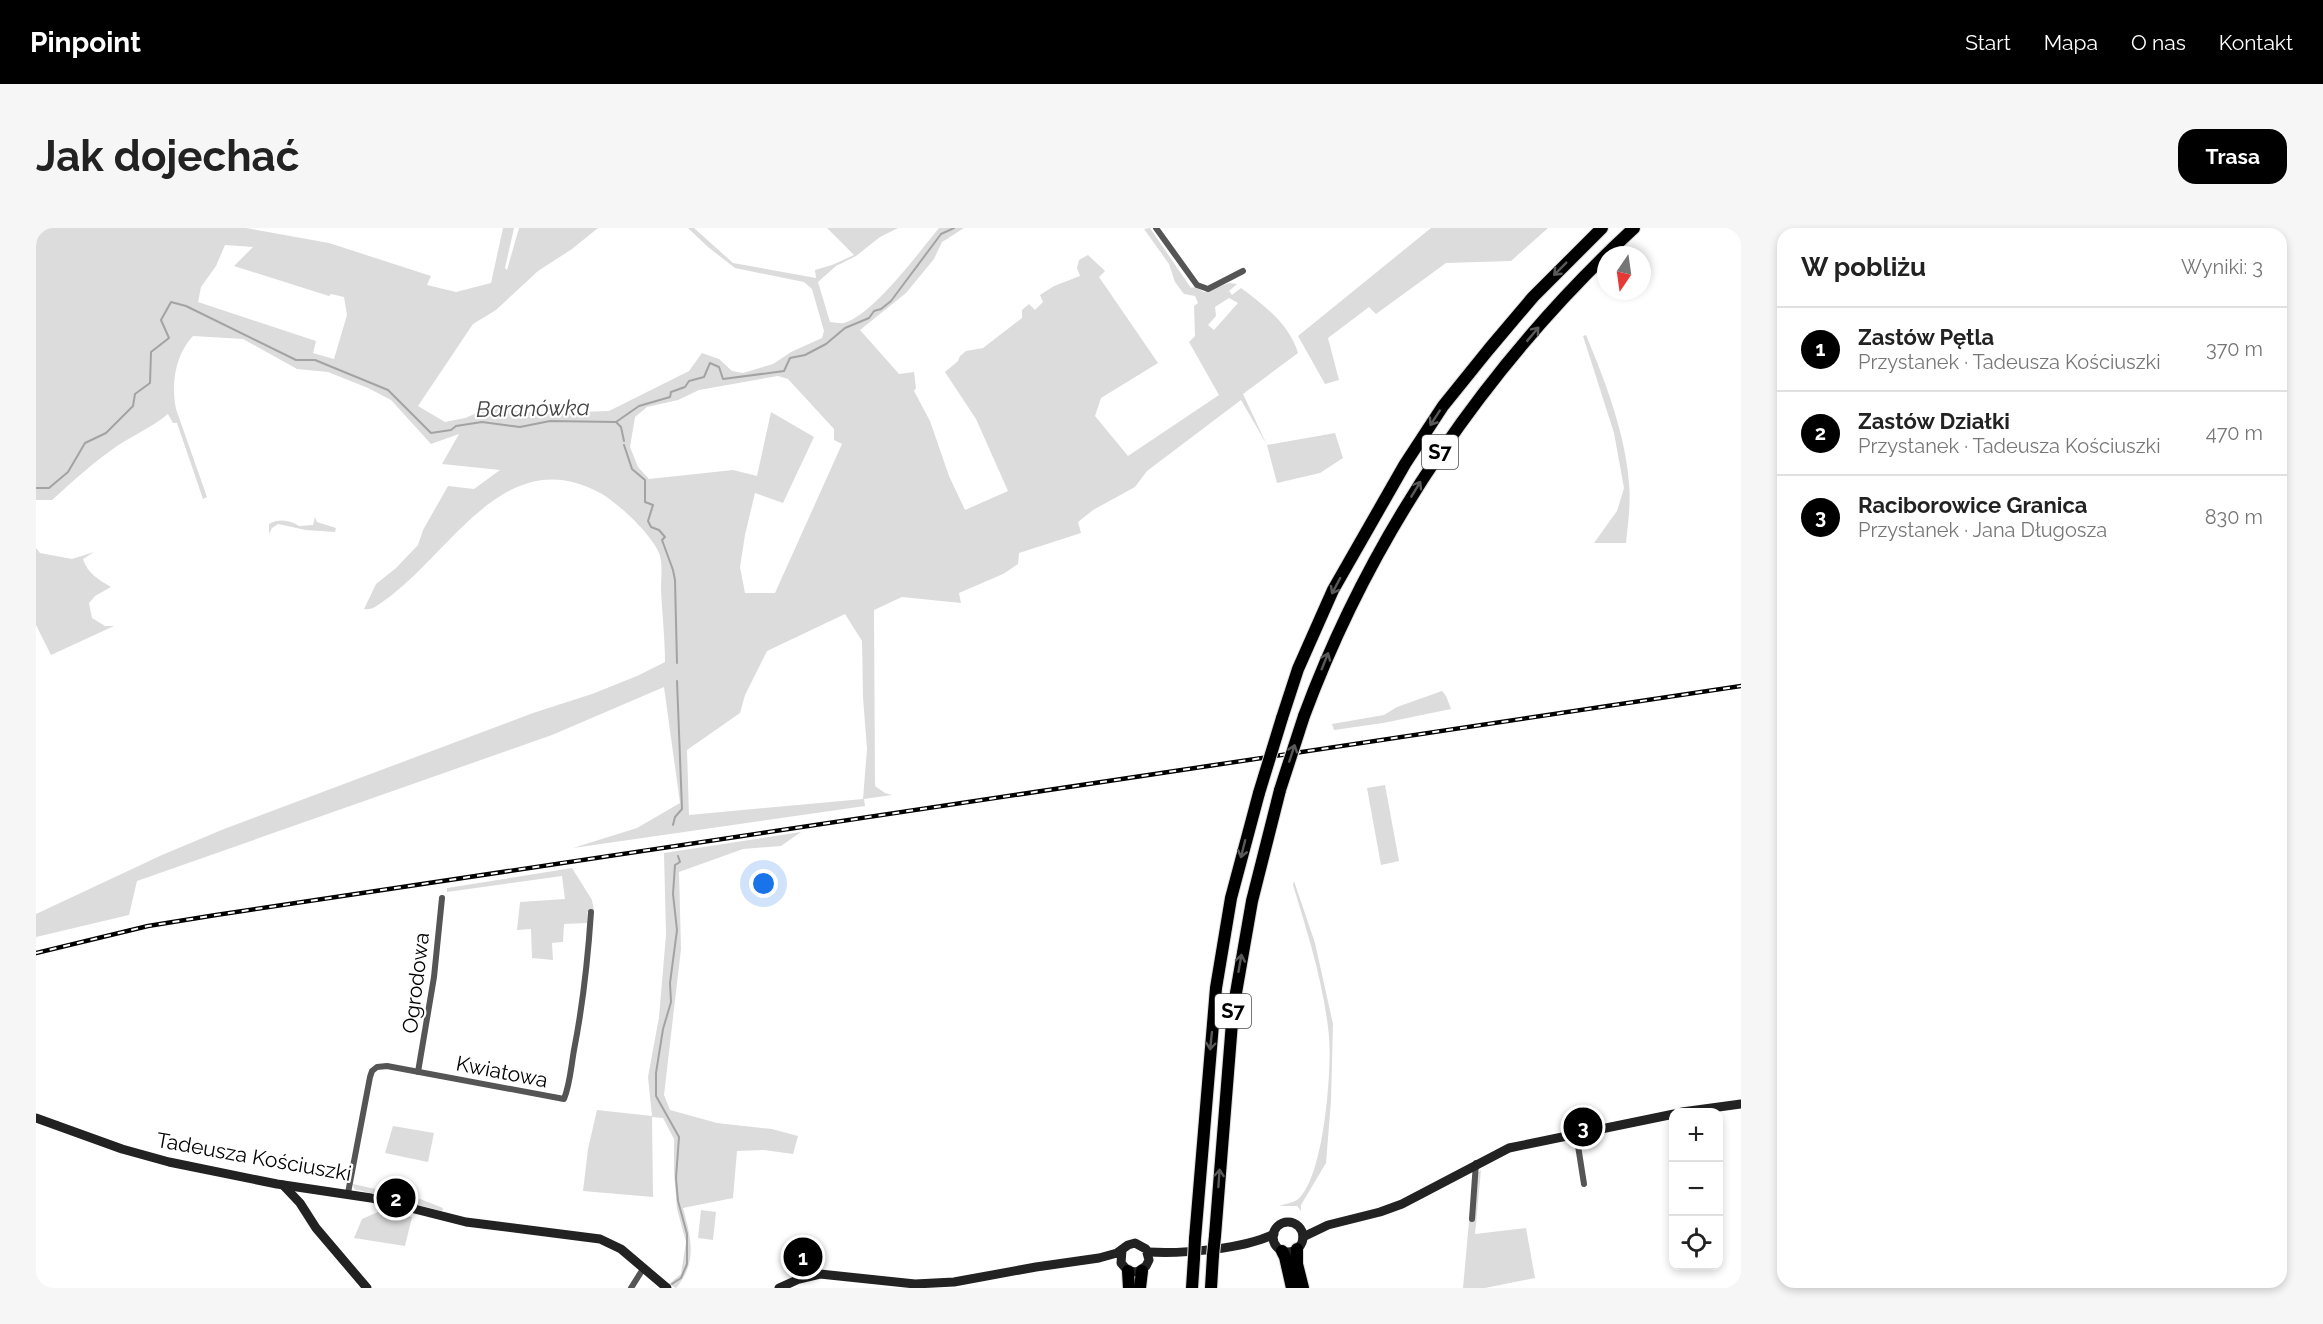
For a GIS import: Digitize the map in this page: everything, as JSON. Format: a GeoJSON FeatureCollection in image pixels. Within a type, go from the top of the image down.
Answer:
{"type":"FeatureCollection","features":[{"type":"Feature","properties":{"kind":"highway","name":"S7"},"geometry":{"type":"LineString","coordinates":[[1192,1288],[1207,1076],[1216,988],[1231,898],[1258,793],[1298,669],[1333,590],[1411,454],[1443,406],[1526,305],[1602,228]]}},
{"type":"Feature","properties":{"kind":"highway","name":"S7"},"geometry":{"type":"LineString","coordinates":[[1211,1288],[1235,1000],[1252,901],[1280,790],[1330,647],[1351,603],[1418,485],[1463,420],[1599,260],[1634,228]]}},
{"type":"Feature","properties":{"kind":"highway"},"geometry":{"type":"LineString","coordinates":[[1278,1248],[1292,1288]]}},
{"type":"Feature","properties":{"kind":"highway"},"geometry":{"type":"LineString","coordinates":[[1297,1249],[1297,1264],[1303,1288]]}},
{"type":"Feature","properties":{"kind":"highway"},"geometry":{"type":"LineString","coordinates":[[1124,1267],[1129,1288]]}},
{"type":"Feature","properties":{"kind":"highway"},"geometry":{"type":"LineString","coordinates":[[1140,1288],[1142,1271]]}},
{"type":"Feature","properties":{"kind":"street"},"geometry":{"type":"LineString","coordinates":[[1156,228],[1197,285],[1208,289],[1243,271]]}},
{"type":"Feature","properties":{"kind":"street","name":"Ogrodowa"},"geometry":{"type":"LineString","coordinates":[[418,1072],[434,977],[442,898]]}},
{"type":"Feature","properties":{"kind":"street","name":"Kwiatowa"},"geometry":{"type":"LineString","coordinates":[[348,1193],[372,1071],[377,1067],[418,1072],[564,1100],[581,1012],[591,912]]}},
{"type":"Feature","properties":{"kind":"street"},"geometry":{"type":"LineString","coordinates":[[1715,1108],[1741,1104]]}},
{"type":"Feature","properties":{"kind":"street"},"geometry":{"type":"LineString","coordinates":[[1255,1242],[1292,1252],[1297,1249],[1303,1237],[1328,1225],[1380,1212],[1402,1203],[1509,1148],[1669,1115]]}},
{"type":"Feature","properties":{"kind":"street","name":"Tadeusza Kościuszki"},"geometry":{"type":"LineString","coordinates":[[36,1118],[146,1156],[283,1185],[348,1193],[466,1222],[600,1239],[621,1249],[667,1288]]}},
{"type":"Feature","properties":{"kind":"street"},"geometry":{"type":"LineString","coordinates":[[1576,1133],[1584,1184]]}},
{"type":"Feature","properties":{"kind":"street"},"geometry":{"type":"LineString","coordinates":[[1472,1219],[1476,1163]]}},
{"type":"Feature","properties":{"kind":"street"},"geometry":{"type":"LineString","coordinates":[[283,1185],[367,1288]]}},
{"type":"Feature","properties":{"kind":"street"},"geometry":{"type":"LineString","coordinates":[[300,1203],[306,1187]]}},
{"type":"Feature","properties":{"kind":"street"},"geometry":{"type":"LineString","coordinates":[[1149,1256],[1255,1242],[1274,1234],[1278,1227],[1285,1223],[1328,1225]]}},
{"type":"Feature","properties":{"kind":"street"},"geometry":{"type":"LineString","coordinates":[[1297,1225],[1303,1237]]}},
{"type":"Feature","properties":{"kind":"street"},"geometry":{"type":"LineString","coordinates":[[1274,1234],[1278,1248]]}},
{"type":"Feature","properties":{"kind":"street"},"geometry":{"type":"LineString","coordinates":[[779,1288],[820,1274],[934,1284],[1099,1258],[1135,1243],[1143,1246],[1149,1256]]}},
{"type":"Feature","properties":{"kind":"street"},"geometry":{"type":"LineString","coordinates":[[1122,1250],[1124,1267]]}},
{"type":"Feature","properties":{"kind":"street"},"geometry":{"type":"LineString","coordinates":[[1099,1258],[1142,1271],[1149,1256]]}},
{"type":"Feature","properties":{"kind":"street"},"geometry":{"type":"LineString","coordinates":[[631,1288],[643,1269]]}},
{"type":"Feature","properties":{"kind":"shaded area"},"geometry":{"type":"Polygon","coordinates":[[[36,228],[246,228],[329,243],[431,276],[427,285],[456,292],[491,283],[503,228],[514,228],[505,268],[507,270],[519,228],[598,228],[572,249],[538,271],[496,310],[473,324],[418,406],[445,422],[465,418],[494,406],[514,411],[540,413],[609,411],[689,371],[702,353],[719,359],[732,371],[743,373],[773,364],[791,352],[822,338],[824,331],[812,289],[804,282],[735,268],[688,228],[694,228],[733,263],[816,278],[815,270],[854,255],[827,228],[898,228],[880,237],[856,256],[836,266],[818,282],[830,322],[844,323],[856,318],[882,296],[939,228],[964,228],[942,242],[934,259],[906,293],[860,330],[899,374],[914,372],[916,388],[914,391],[930,421],[949,476],[965,510],[1008,491],[976,419],[945,372],[966,351],[983,348],[1022,318],[1022,310],[1029,304],[1035,310],[1043,302],[1040,295],[1054,286],[1080,276],[1077,268],[1079,260],[1088,255],[1105,271],[1099,277],[1158,363],[1101,398],[1095,416],[1128,456],[1219,395],[1189,342],[1195,336],[1194,306],[1198,303],[1195,296],[1184,294],[1175,282],[1169,264],[1144,229],[1150,228],[1191,288],[1195,287],[1204,292],[1229,283],[1237,284],[1229,291],[1232,295],[1241,288],[1267,309],[1289,333],[1298,353],[1243,394],[1267,445],[1241,400],[1147,471],[1135,487],[1093,510],[1078,522],[1081,533],[1019,553],[1018,564],[1003,574],[959,593],[961,603],[902,597],[874,610],[875,786],[892,795],[864,799],[865,806],[573,848],[637,828],[680,803],[664,687],[552,735],[137,881],[129,915],[36,937],[36,914],[162,855],[224,829],[637,676],[665,662],[665,644],[661,561],[655,545],[626,512],[609,499],[568,481],[538,481],[510,491],[484,508],[412,578],[388,598],[373,608],[364,609],[376,584],[396,568],[418,545],[423,530],[448,486],[474,489],[500,470],[442,464],[459,434],[431,444],[391,400],[328,372],[297,369],[243,339],[193,336],[178,361],[174,380],[176,409],[207,497],[203,499],[177,423],[173,423],[168,414],[108,452],[52,500],[36,500],[36,228]],[[225,245],[216,266],[201,287],[198,302],[316,341],[313,353],[334,359],[347,315],[344,297],[331,294],[329,296],[234,266],[253,247],[225,245]],[[1229,298],[1215,307],[1216,316],[1208,325],[1214,330],[1238,303],[1229,298]],[[778,376],[699,390],[678,400],[647,407],[635,417],[630,447],[638,467],[649,479],[733,470],[757,476],[771,412],[814,437],[783,503],[755,493],[740,567],[745,593],[775,593],[842,444],[834,440],[834,429],[788,379],[778,376]],[[845,614],[767,651],[745,695],[740,713],[687,750],[689,815],[863,799],[867,749],[862,641],[845,614]]]}},
{"type":"Feature","properties":{"kind":"shaded area"},"geometry":{"type":"Polygon","coordinates":[[[1431,228],[1548,228],[1511,261],[1446,263],[1376,314],[1369,307],[1328,338],[1339,380],[1325,384],[1298,336],[1431,228]]]}},
{"type":"Feature","properties":{"kind":"shaded area"},"geometry":{"type":"Polygon","coordinates":[[[1586,335],[1619,426],[1627,464],[1630,490],[1626,543],[1594,543],[1617,511],[1624,488],[1614,433],[1583,336],[1586,335]]]}},
{"type":"Feature","properties":{"kind":"shaded area"},"geometry":{"type":"Polygon","coordinates":[[[1335,433],[1343,458],[1320,473],[1277,483],[1267,445],[1335,433]]]}},
{"type":"Feature","properties":{"kind":"shaded area"},"geometry":{"type":"Polygon","coordinates":[[[315,517],[317,522],[336,528],[335,532],[306,530],[278,524],[269,534],[269,524],[273,522],[292,522],[299,526],[313,525],[315,517]]]}},
{"type":"Feature","properties":{"kind":"shaded area"},"geometry":{"type":"Polygon","coordinates":[[[36,548],[40,553],[72,559],[94,552],[83,559],[85,564],[94,576],[111,587],[95,596],[89,603],[92,618],[105,626],[114,626],[51,655],[36,625],[36,548]]]}},
{"type":"Feature","properties":{"kind":"shaded area"},"geometry":{"type":"Polygon","coordinates":[[[1442,691],[1451,709],[1334,730],[1332,724],[1384,715],[1397,707],[1442,691]]]}},
{"type":"Feature","properties":{"kind":"shaded area"},"geometry":{"type":"Polygon","coordinates":[[[1385,785],[1399,861],[1381,865],[1367,788],[1385,785]]]}},
{"type":"Feature","properties":{"kind":"shaded area"},"geometry":{"type":"Polygon","coordinates":[[[801,832],[781,846],[743,849],[679,872],[681,949],[664,1095],[670,1110],[717,1123],[772,1129],[798,1136],[793,1154],[764,1150],[737,1151],[733,1198],[683,1208],[691,1250],[688,1269],[676,1288],[669,1284],[681,1274],[686,1242],[677,1209],[674,1139],[663,1118],[652,1117],[653,1197],[583,1191],[588,1149],[597,1110],[652,1116],[648,1077],[659,1017],[666,935],[664,853],[801,832]]]}},
{"type":"Feature","properties":{"kind":"shaded area"},"geometry":{"type":"Polygon","coordinates":[[[572,868],[592,900],[594,911],[587,912],[587,923],[564,924],[563,942],[552,943],[553,960],[532,958],[531,929],[517,930],[520,902],[565,899],[562,876],[447,892],[447,888],[572,868]]]}},
{"type":"Feature","properties":{"kind":"shaded area"},"geometry":{"type":"Polygon","coordinates":[[[1294,881],[1315,943],[1333,1024],[1331,1101],[1326,1163],[1301,1205],[1301,1211],[1297,1206],[1279,1206],[1297,1200],[1306,1189],[1314,1171],[1324,1123],[1330,1052],[1319,979],[1293,885],[1294,881]]]}},
{"type":"Feature","properties":{"kind":"shaded area"},"geometry":{"type":"Polygon","coordinates":[[[393,1126],[434,1133],[428,1162],[385,1153],[393,1126]]]}},
{"type":"Feature","properties":{"kind":"shaded area"},"geometry":{"type":"Polygon","coordinates":[[[1481,1170],[1475,1234],[1526,1228],[1535,1278],[1485,1288],[1463,1288],[1473,1177],[1481,1170]]]}},
{"type":"Feature","properties":{"kind":"shaded area"},"geometry":{"type":"Polygon","coordinates":[[[353,1184],[420,1199],[443,1208],[442,1211],[354,1189],[353,1184]]]}},
{"type":"Feature","properties":{"kind":"shaded area"},"geometry":{"type":"Polygon","coordinates":[[[380,1209],[412,1217],[405,1246],[354,1238],[362,1219],[380,1209]]]}},
{"type":"Feature","properties":{"kind":"shaded area"},"geometry":{"type":"Polygon","coordinates":[[[701,1210],[716,1212],[713,1240],[698,1238],[701,1210]]]}},
{"type":"Feature","properties":{"kind":"waterway","name":"Baranówka"},"geometry":{"type":"LineString","coordinates":[[36,488],[49,488],[68,472],[85,443],[106,433],[133,406],[135,394],[150,383],[151,352],[169,338],[161,320],[171,302],[186,306],[296,360],[315,360],[388,390],[431,433],[482,422],[520,427],[550,421],[616,422],[639,406],[670,397],[671,392],[685,387],[689,381],[704,377],[710,363],[719,367],[723,379],[784,371],[790,358],[805,355],[826,344],[845,328],[869,318],[874,311],[881,309],[891,301],[941,234],[954,228]]}},
{"type":"Feature","properties":{"kind":"waterway"},"geometry":{"type":"LineString","coordinates":[[616,422],[621,427],[624,441]]}},
{"type":"Feature","properties":{"kind":"waterway"},"geometry":{"type":"LineString","coordinates":[[624,445],[632,469],[645,480],[645,502],[653,505],[648,521],[651,527],[659,530],[665,537],[662,540],[675,580],[677,663]]}},
{"type":"Feature","properties":{"kind":"waterway"},"geometry":{"type":"LineString","coordinates":[[673,825],[675,817],[682,809],[677,681]]}},
{"type":"Feature","properties":{"kind":"waterway"},"geometry":{"type":"LineString","coordinates":[[672,1284],[681,1278],[687,1264],[687,1234],[678,1201],[676,1178],[679,1137],[656,1096],[656,1073],[663,1029],[671,1002],[670,983],[677,930],[673,894],[675,865],[680,862],[678,856]]}},
{"type":"Feature","properties":{"kind":"railway"},"geometry":{"type":"LineString","coordinates":[[36,953],[148,926],[216,915],[1741,686]]}},
{"type":"Feature","properties":{"kind":"place","name":"Raciborowice Granica"},"geometry":{"type":"Point","coordinates":[1583,1127]}},
{"type":"Feature","properties":{"kind":"place","name":"Zastów Działki"},"geometry":{"type":"Point","coordinates":[396,1198]}},
{"type":"Feature","properties":{"kind":"place","name":"Zastów Pętla"},"geometry":{"type":"Point","coordinates":[803,1257]}}]}
